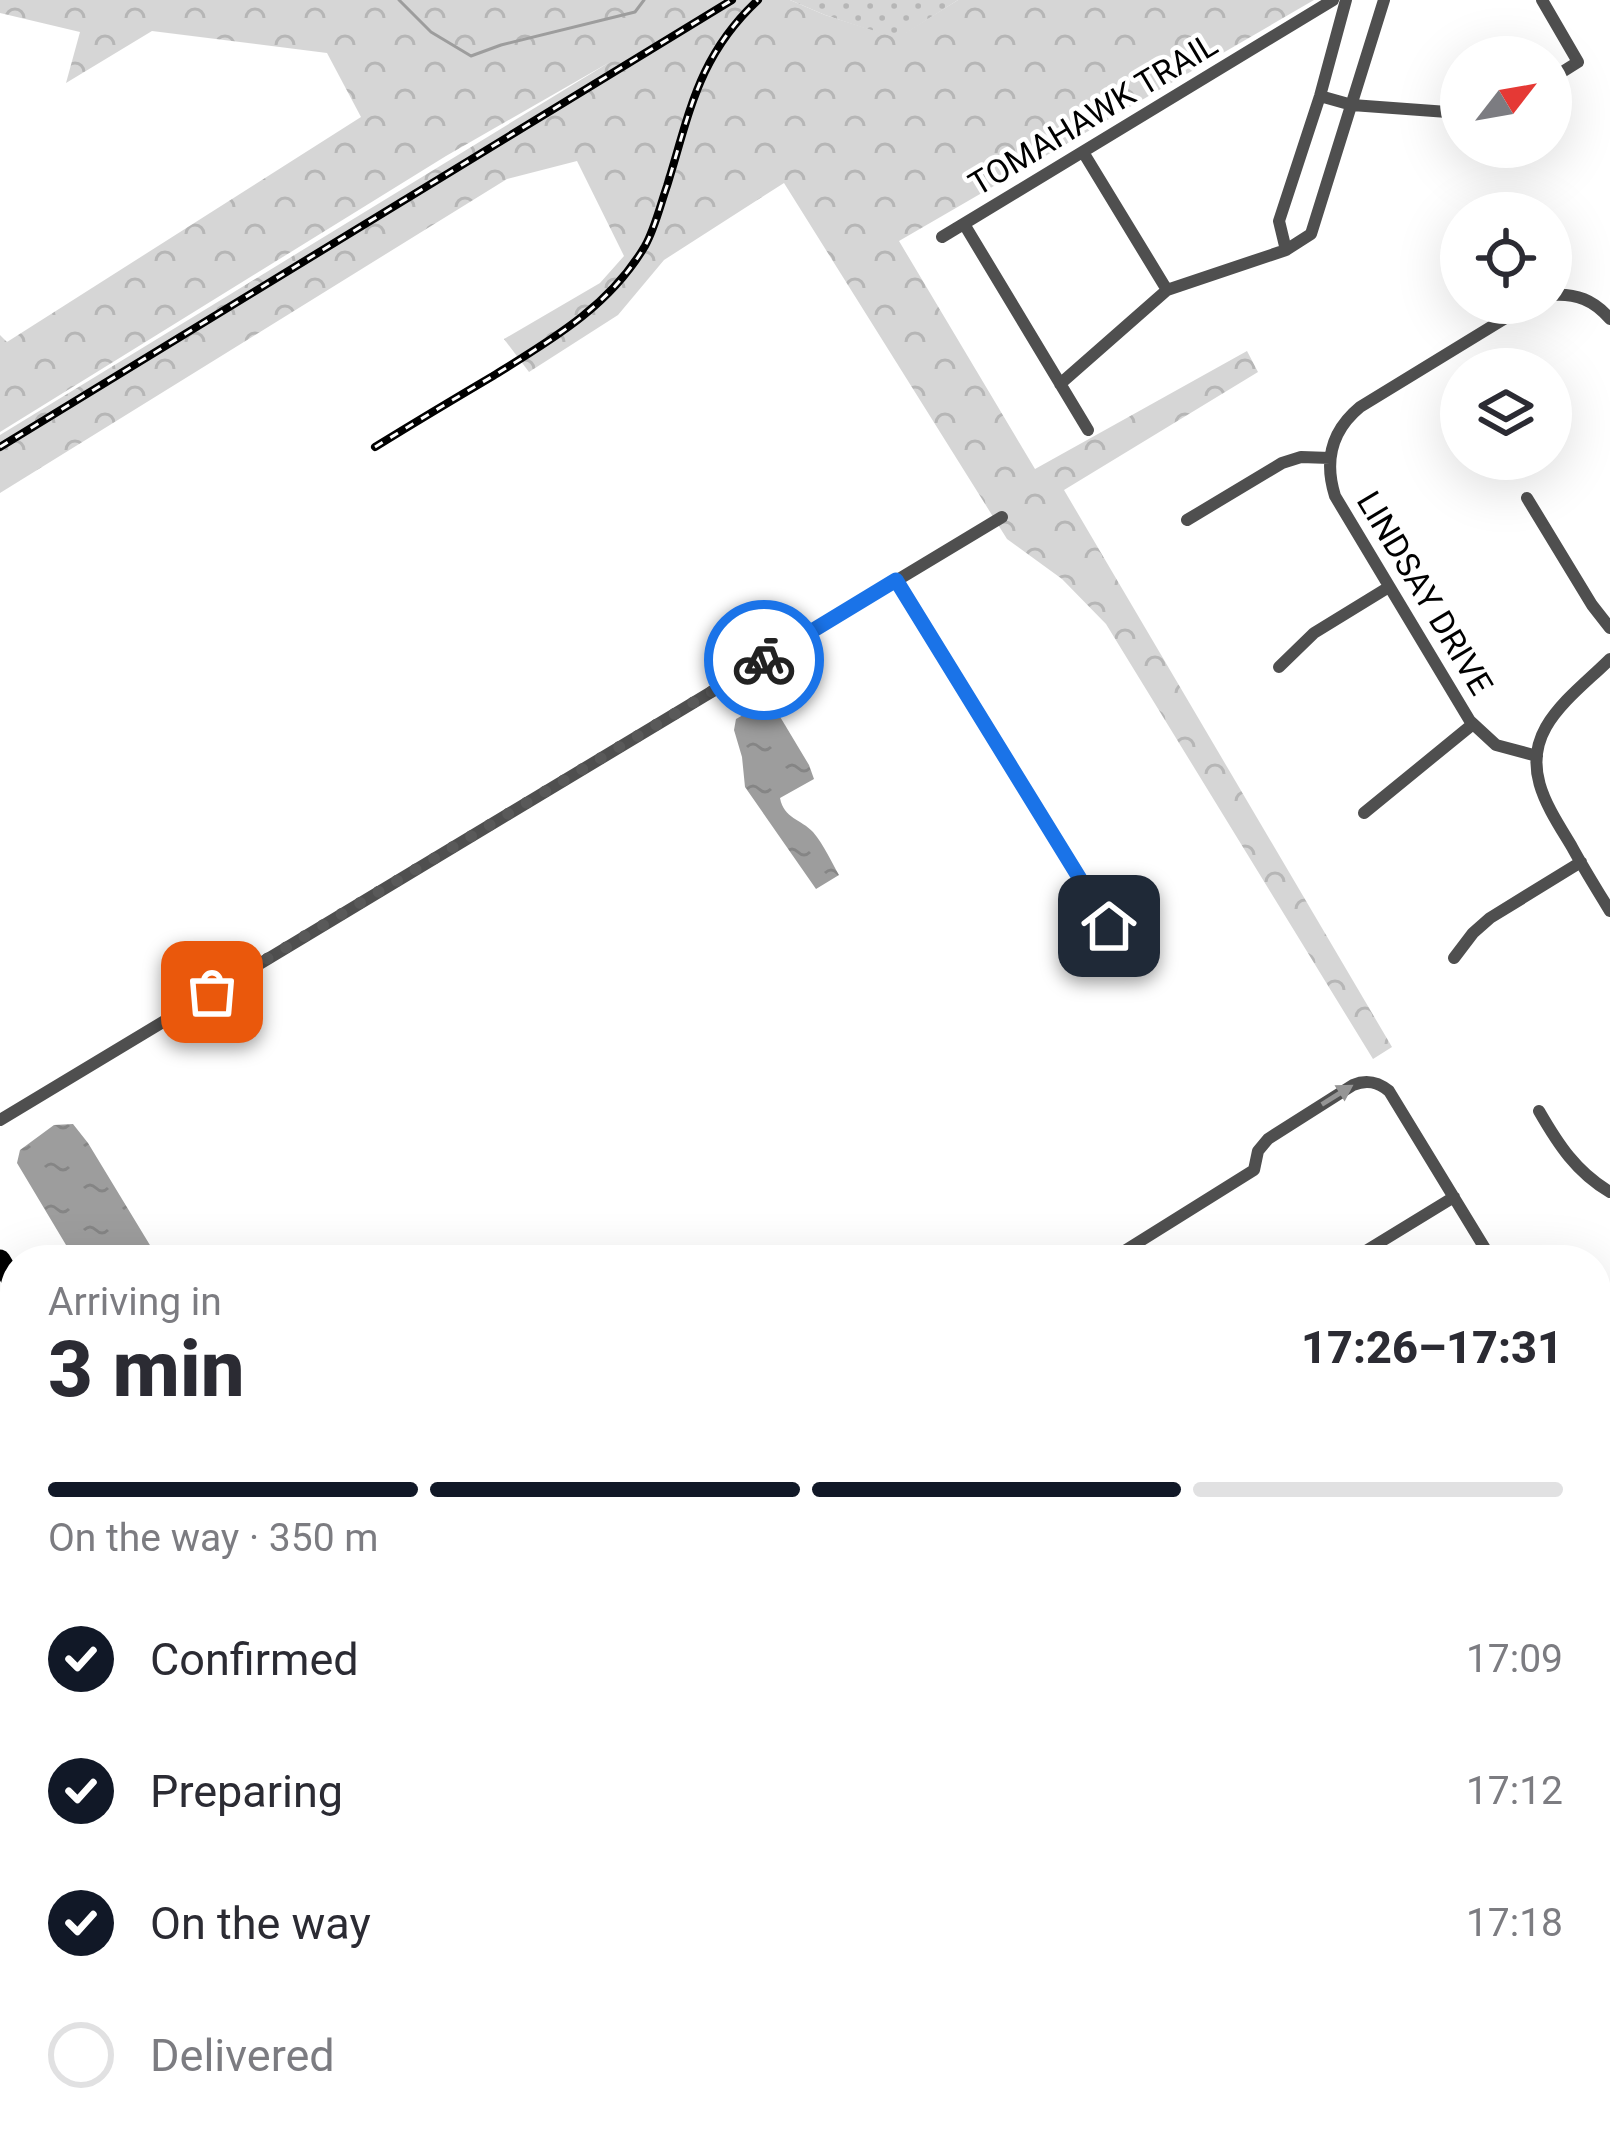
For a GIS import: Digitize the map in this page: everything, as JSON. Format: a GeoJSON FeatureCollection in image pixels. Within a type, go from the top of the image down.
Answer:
{"type":"FeatureCollection","features":[{"type":"Feature","properties":{"kind":"street","name":"TOMAHAWK TRAIL"},"geometry":{"type":"LineString","coordinates":[[942,237],[1333,0]]}},
{"type":"Feature","properties":{"kind":"street"},"geometry":{"type":"LineString","coordinates":[[1286,250],[1279,220],[1346,0]]}},
{"type":"Feature","properties":{"kind":"street"},"geometry":{"type":"LineString","coordinates":[[1060,384],[1167,290],[1286,250],[1311,234],[1384,0]]}},
{"type":"Feature","properties":{"kind":"street"},"geometry":{"type":"LineString","coordinates":[[1542,0],[1563,36]]}},
{"type":"Feature","properties":{"kind":"street"},"geometry":{"type":"LineString","coordinates":[[1319,96],[1352,105],[1440,111]]}},
{"type":"Feature","properties":{"kind":"street"},"geometry":{"type":"LineString","coordinates":[[1083,152],[1167,290]]}},
{"type":"Feature","properties":{"kind":"street"},"geometry":{"type":"LineString","coordinates":[[964,224],[1088,430]]}},
{"type":"Feature","properties":{"kind":"street"},"geometry":{"type":"LineString","coordinates":[[1572,296],[1585,299],[1610,319]]}},
{"type":"Feature","properties":{"kind":"street"},"geometry":{"type":"LineString","coordinates":[[1187,520],[1282,463],[1301,457],[1330,458],[1337,434],[1360,407],[1496,324]]}},
{"type":"Feature","properties":{"kind":"street","name":"LINDSAY DRIVE"},"geometry":{"type":"LineString","coordinates":[[1330,458],[1335,496],[1473,724],[1496,745],[1537,756]]}},
{"type":"Feature","properties":{"kind":"street"},"geometry":{"type":"LineString","coordinates":[[1527,498],[1610,628]]}},
{"type":"Feature","properties":{"kind":"street"},"geometry":{"type":"LineString","coordinates":[[0,1120],[1002,517]]}},
{"type":"Feature","properties":{"kind":"street"},"geometry":{"type":"LineString","coordinates":[[896,580],[1109,926]]}},
{"type":"Feature","properties":{"kind":"street"},"geometry":{"type":"LineString","coordinates":[[1279,667],[1315,633],[1390,587]]}},
{"type":"Feature","properties":{"kind":"street"},"geometry":{"type":"LineString","coordinates":[[1610,659],[1554,716],[1537,756],[1544,802],[1610,911]]}},
{"type":"Feature","properties":{"kind":"street"},"geometry":{"type":"LineString","coordinates":[[1364,813],[1473,724]]}},
{"type":"Feature","properties":{"kind":"street"},"geometry":{"type":"LineString","coordinates":[[1454,958],[1484,922],[1580,862]]}},
{"type":"Feature","properties":{"kind":"street"},"geometry":{"type":"LineString","coordinates":[[1134,1245],[1254,1170],[1258,1151],[1268,1138],[1353,1085],[1373,1082],[1389,1091],[1483,1245]]}},
{"type":"Feature","properties":{"kind":"street"},"geometry":{"type":"LineString","coordinates":[[1539,1111],[1569,1159],[1610,1192]]}},
{"type":"Feature","properties":{"kind":"street"},"geometry":{"type":"LineString","coordinates":[[1376,1245],[1454,1198]]}},
{"type":"Feature","properties":{"kind":"green space"},"geometry":{"type":"Polygon","coordinates":[[[0,0],[790,0],[897,38],[958,0],[1314,0],[899,241],[1035,469],[1247,351],[1258,372],[1064,490],[1392,1047],[1373,1059],[1106,624],[1062,579],[1007,539],[784,183],[664,260],[618,315],[529,372],[504,339],[600,283],[624,256],[577,161],[507,179],[0,493],[0,435],[610,62],[446,156],[0,432],[0,335],[7,342],[361,117],[327,53],[152,31],[66,83],[80,32],[0,13],[0,0]]]}},
{"type":"Feature","properties":{"kind":"green space"},"geometry":{"type":"Polygon","coordinates":[[[790,0],[958,0],[897,39],[790,0]]]}},
{"type":"Feature","properties":{"kind":"water"},"geometry":{"type":"Polygon","coordinates":[[[761,705],[776,710],[814,779],[780,798],[789,815],[817,837],[839,875],[816,889],[745,787],[736,719],[761,705]]]}},
{"type":"Feature","properties":{"kind":"water"},"geometry":{"type":"Polygon","coordinates":[[[73,1124],[150,1245],[66,1245],[17,1163],[20,1150],[54,1125],[73,1124]]]}},
{"type":"Feature","properties":{"kind":"waterway"},"geometry":{"type":"LineString","coordinates":[[399,0],[431,32],[471,56],[635,12],[644,0]]}},
{"type":"Feature","properties":{"kind":"railway"},"geometry":{"type":"LineString","coordinates":[[0,447],[732,0]]}},
{"type":"Feature","properties":{"kind":"railway"},"geometry":{"type":"LineString","coordinates":[[375,447],[557,335],[631,268],[652,232],[709,64],[758,0]]}},
{"type":"Feature","properties":{"kind":"way so far"},"geometry":{"type":"LineString","coordinates":[[212,992],[764,660]]}},
{"type":"Feature","properties":{"kind":"route"},"geometry":{"type":"LineString","coordinates":[[764,660],[896,580],[1109,926]]}}]}
